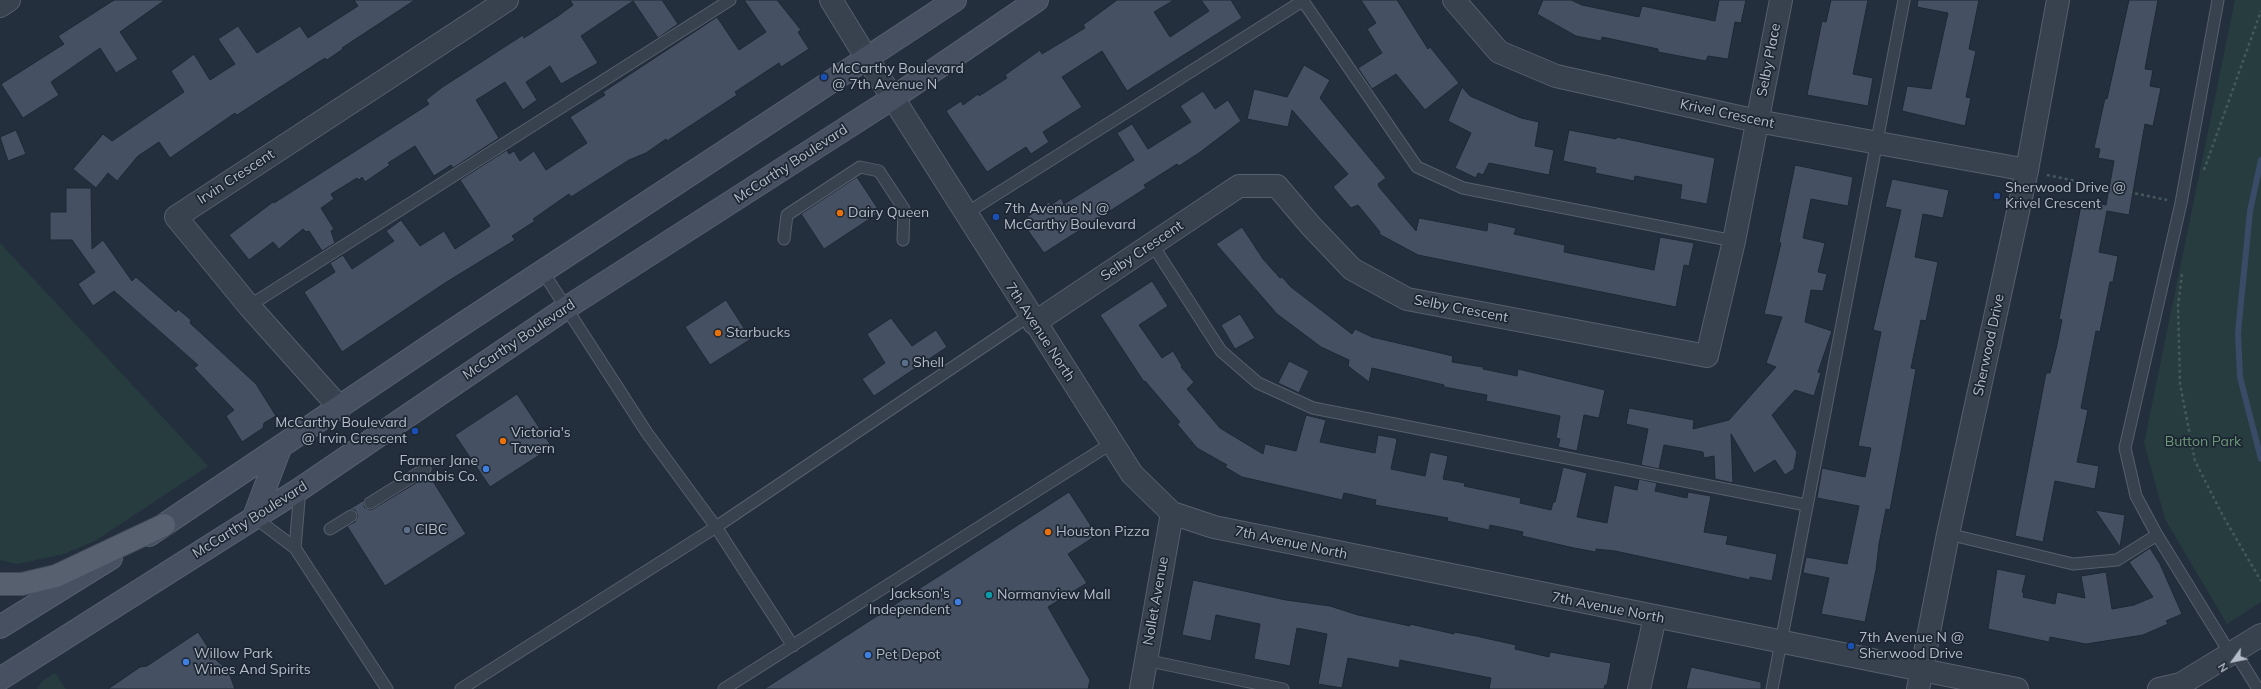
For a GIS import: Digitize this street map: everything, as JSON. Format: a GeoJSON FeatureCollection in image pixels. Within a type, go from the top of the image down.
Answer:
{"type":"FeatureCollection","features":[{"type":"Feature","properties":{"kind":"main road"},"geometry":{"type":"LineString","coordinates":[[0,627],[164,526],[542,272],[866,57],[955,0]]}},
{"type":"Feature","properties":{"kind":"main road","name":"McCarthy Boulevard"},"geometry":{"type":"LineString","coordinates":[[0,679],[300,489],[566,308],[892,98],[1037,0]]}},
{"type":"Feature","properties":{"kind":"main road"},"geometry":{"type":"LineString","coordinates":[[254,517],[280,448]]}},
{"type":"Feature","properties":{"kind":"main road"},"geometry":{"type":"LineString","coordinates":[[0,584],[22,584],[56,576],[164,526]]}},
{"type":"Feature","properties":{"kind":"street"},"geometry":{"type":"LineString","coordinates":[[0,6],[9,0]]}},
{"type":"Feature","properties":{"kind":"street","name":"Irvin Crescent"},"geometry":{"type":"LineString","coordinates":[[340,408],[248,306],[176,217],[507,0]]}},
{"type":"Feature","properties":{"kind":"street","name":"7th Avenue North"},"geometry":{"type":"LineString","coordinates":[[831,0],[1031,319],[1132,474],[1172,513],[1214,527],[1655,617],[1782,640],[1920,679],[2017,689]]}},
{"type":"Feature","properties":{"kind":"street","name":"Krivel Crescent"},"geometry":{"type":"LineString","coordinates":[[1454,0],[1499,52],[1556,76],[1756,121],[2027,170]]}},
{"type":"Feature","properties":{"kind":"street","name":"Selby Place"},"geometry":{"type":"LineString","coordinates":[[1756,121],[1779,0]]}},
{"type":"Feature","properties":{"kind":"street","name":"Sherwood Drive"},"geometry":{"type":"LineString","coordinates":[[1920,679],[1948,534],[2027,170],[2058,0]]}},
{"type":"Feature","properties":{"kind":"street","name":"Selby Crescent"},"geometry":{"type":"LineString","coordinates":[[1031,319],[1152,244],[1239,186],[1277,186],[1311,226],[1352,268],[1407,299],[1707,356],[1734,241],[1756,121]]}},
{"type":"Feature","properties":{"kind":"street","name":"Nollet Avenue"},"geometry":{"type":"LineString","coordinates":[[1141,689],[1172,513]]}},
{"type":"Feature","properties":{"kind":"street"},"geometry":{"type":"LineString","coordinates":[[1639,689],[1655,617]]}},
{"type":"Feature","properties":{"kind":"street"},"geometry":{"type":"LineString","coordinates":[[2159,689],[2181,684],[2261,635]]}},
{"type":"Feature","properties":{"kind":"lane"},"geometry":{"type":"LineString","coordinates":[[248,306],[730,0]]}},
{"type":"Feature","properties":{"kind":"lane"},"geometry":{"type":"LineString","coordinates":[[1772,689],[1806,505],[1904,0]]}},
{"type":"Feature","properties":{"kind":"lane"},"geometry":{"type":"LineString","coordinates":[[2218,0],[2181,203],[2125,448],[2136,496],[2157,535],[2258,689]]}},
{"type":"Feature","properties":{"kind":"lane"},"geometry":{"type":"LineString","coordinates":[[965,214],[1304,1],[1417,168],[1463,188],[1734,241]]}},
{"type":"Feature","properties":{"kind":"lane"},"geometry":{"type":"LineString","coordinates":[[784,238],[787,215],[860,167],[880,171],[904,209],[903,240]]}},
{"type":"Feature","properties":{"kind":"lane"},"geometry":{"type":"LineString","coordinates":[[1152,244],[1221,351],[1258,383],[1313,408],[1806,505]]}},
{"type":"Feature","properties":{"kind":"lane"},"geometry":{"type":"LineString","coordinates":[[542,272],[647,433],[716,527],[793,646]]}},
{"type":"Feature","properties":{"kind":"lane"},"geometry":{"type":"LineString","coordinates":[[462,689],[716,527],[1031,319]]}},
{"type":"Feature","properties":{"kind":"lane"},"geometry":{"type":"LineString","coordinates":[[724,689],[1112,443]]}},
{"type":"Feature","properties":{"kind":"lane"},"geometry":{"type":"LineString","coordinates":[[370,504],[425,469]]}},
{"type":"Feature","properties":{"kind":"lane"},"geometry":{"type":"LineString","coordinates":[[295,548],[300,489]]}},
{"type":"Feature","properties":{"kind":"lane"},"geometry":{"type":"LineString","coordinates":[[330,529],[351,516]]}},
{"type":"Feature","properties":{"kind":"lane"},"geometry":{"type":"LineString","coordinates":[[254,517],[295,548],[387,689]]}},
{"type":"Feature","properties":{"kind":"lane"},"geometry":{"type":"LineString","coordinates":[[1948,534],[2073,564],[2116,560],[2157,535]]}},
{"type":"Feature","properties":{"kind":"lane"},"geometry":{"type":"LineString","coordinates":[[1146,660],[1283,689]]}},
{"type":"Feature","properties":{"kind":"path"},"geometry":{"type":"LineString","coordinates":[[2202,175],[2261,11]]}},
{"type":"Feature","properties":{"kind":"path"},"geometry":{"type":"LineString","coordinates":[[2027,170],[2181,203]]}},
{"type":"Feature","properties":{"kind":"path"},"geometry":{"type":"LineString","coordinates":[[2182,270],[2178,306],[2180,384],[2195,460],[2223,516],[2261,581]]}},
{"type":"Feature","properties":{"kind":"green space","name":"Button Park"},"geometry":{"type":"Polygon","coordinates":[[[2235,0],[2261,0],[2261,602],[2227,624],[2165,519],[2144,443],[2235,0]]]}},
{"type":"Feature","properties":{"kind":"green space"},"geometry":{"type":"Polygon","coordinates":[[[0,243],[208,466],[95,541],[64,554],[17,564],[0,560],[0,243]]]}},
{"type":"Feature","properties":{"kind":"green space"},"geometry":{"type":"Polygon","coordinates":[[[55,673],[66,689],[37,689],[42,681],[55,673]]]}},
{"type":"Feature","properties":{"kind":"building"},"geometry":{"type":"Polygon","coordinates":[[[114,0],[165,0],[120,32],[138,59],[116,73],[100,48],[51,82],[59,95],[23,118],[1,84],[64,44],[58,36],[114,0]]]}},
{"type":"Feature","properties":{"kind":"building"},"geometry":{"type":"Polygon","coordinates":[[[354,0],[415,0],[342,48],[343,49],[327,60],[325,58],[237,115],[235,113],[170,158],[159,142],[138,156],[117,181],[108,173],[96,188],[73,169],[103,134],[112,141],[184,92],[171,71],[194,54],[210,80],[235,64],[218,39],[238,26],[257,53],[300,26],[308,38],[358,6],[354,0]]]}},
{"type":"Feature","properties":{"kind":"building"},"geometry":{"type":"Polygon","coordinates":[[[570,0],[662,0],[678,24],[658,38],[633,1],[581,36],[598,63],[561,84],[550,66],[526,82],[537,100],[523,110],[505,82],[476,100],[499,138],[453,168],[451,165],[434,176],[415,146],[388,163],[390,165],[365,182],[362,177],[359,180],[357,178],[331,194],[334,199],[321,208],[334,229],[331,231],[335,243],[322,251],[309,231],[306,232],[303,229],[279,249],[273,242],[249,260],[229,235],[273,202],[274,203],[429,104],[426,100],[441,88],[523,35],[524,38],[558,16],[573,5],[570,0]]]}},
{"type":"Feature","properties":{"kind":"building"},"geometry":{"type":"Polygon","coordinates":[[[744,0],[777,0],[801,30],[798,32],[809,49],[781,67],[779,63],[735,92],[737,95],[667,141],[666,139],[646,153],[629,160],[571,197],[569,194],[533,219],[535,221],[512,236],[515,240],[445,283],[342,352],[304,292],[335,272],[330,263],[343,255],[352,269],[394,241],[386,231],[401,220],[420,246],[444,231],[455,249],[490,226],[460,180],[507,150],[509,154],[514,151],[520,161],[534,151],[546,170],[587,143],[570,117],[605,95],[603,92],[717,17],[739,50],[766,32],[744,0]]]}},
{"type":"Feature","properties":{"kind":"building"},"geometry":{"type":"Polygon","coordinates":[[[1117,0],[1174,0],[1154,12],[1170,37],[1209,11],[1201,0],[1231,0],[1242,18],[1127,91],[1102,51],[1062,77],[1082,107],[1043,132],[1049,142],[1031,154],[1026,147],[987,172],[946,111],[961,101],[963,105],[978,94],[979,96],[1007,78],[1005,75],[1040,50],[1042,54],[1085,28],[1083,25],[1117,0]]]}},
{"type":"Feature","properties":{"kind":"building"},"geometry":{"type":"Polygon","coordinates":[[[1361,0],[1397,0],[1428,49],[1430,47],[1459,83],[1425,110],[1396,74],[1372,89],[1358,68],[1382,53],[1367,29],[1376,23],[1361,0]]]}},
{"type":"Feature","properties":{"kind":"building"},"geometry":{"type":"Polygon","coordinates":[[[1543,0],[1571,0],[1582,5],[1639,17],[1642,6],[1715,21],[1719,0],[1746,0],[1741,23],[1735,22],[1728,59],[1708,56],[1706,61],[1658,52],[1658,49],[1602,37],[1601,41],[1576,36],[1537,14],[1543,0]]]}},
{"type":"Feature","properties":{"kind":"building"},"geometry":{"type":"Polygon","coordinates":[[[1831,0],[1868,0],[1853,74],[1873,78],[1868,106],[1807,95],[1822,21],[1826,22],[1831,0]]]}},
{"type":"Feature","properties":{"kind":"building"},"geometry":{"type":"Polygon","coordinates":[[[1918,0],[1979,0],[1969,49],[1976,51],[1966,97],[1971,98],[1965,126],[1902,111],[1907,86],[1931,89],[1948,13],[1917,7],[1918,0]]]}},
{"type":"Feature","properties":{"kind":"building"},"geometry":{"type":"Polygon","coordinates":[[[2129,0],[2158,0],[2145,69],[2153,70],[2150,86],[2161,88],[2153,126],[2145,124],[2129,215],[2107,211],[2099,252],[2118,256],[2113,282],[2110,282],[2100,332],[2096,331],[2081,408],[2088,410],[2077,462],[2099,466],[2095,489],[2055,481],[2043,542],[2015,536],[2046,373],[2050,373],[2062,320],[2059,319],[2082,200],[2106,205],[2114,161],[2098,158],[2100,149],[2094,148],[2105,98],[2107,99],[2129,0]]]}},
{"type":"Feature","properties":{"kind":"building"},"geometry":{"type":"Polygon","coordinates":[[[1304,65],[1330,80],[1320,98],[1386,178],[1378,184],[1379,187],[1416,231],[1419,218],[1487,231],[1488,222],[1516,228],[1514,234],[1565,245],[1564,252],[1654,270],[1660,237],[1694,243],[1689,266],[1684,265],[1676,307],[1418,255],[1379,234],[1380,232],[1358,205],[1351,208],[1333,187],[1348,174],[1292,110],[1288,127],[1247,119],[1254,89],[1287,97],[1304,65]]]}},
{"type":"Feature","properties":{"kind":"building"},"geometry":{"type":"Polygon","coordinates":[[[1462,87],[1470,96],[1521,118],[1539,122],[1535,146],[1554,150],[1549,175],[1489,163],[1483,175],[1478,173],[1476,178],[1455,168],[1471,133],[1448,121],[1462,87]]]}},
{"type":"Feature","properties":{"kind":"building"},"geometry":{"type":"Polygon","coordinates":[[[1203,91],[1215,109],[1228,100],[1241,121],[1199,153],[1179,166],[1177,164],[1144,185],[1146,188],[1044,253],[1021,221],[1049,202],[1051,205],[1061,198],[1064,204],[1134,160],[1117,133],[1132,124],[1148,149],[1191,122],[1180,106],[1203,91]]]}},
{"type":"Feature","properties":{"kind":"building"},"geometry":{"type":"Polygon","coordinates":[[[16,130],[26,154],[8,161],[0,137],[16,130]]]}},
{"type":"Feature","properties":{"kind":"building"},"geometry":{"type":"Polygon","coordinates":[[[1569,130],[1616,139],[1617,137],[1715,158],[1707,204],[1680,199],[1682,185],[1635,176],[1634,181],[1595,173],[1596,168],[1563,161],[1569,130]]]}},
{"type":"Feature","properties":{"kind":"building"},"geometry":{"type":"Polygon","coordinates":[[[1795,165],[1853,177],[1848,206],[1811,199],[1803,238],[1825,243],[1818,272],[1827,274],[1823,291],[1811,290],[1805,322],[1832,331],[1818,372],[1821,373],[1814,396],[1795,390],[1772,415],[1797,452],[1794,469],[1785,475],[1775,460],[1754,473],[1731,434],[1733,483],[1715,479],[1714,456],[1704,458],[1703,452],[1664,445],[1659,469],[1641,465],[1648,429],[1626,424],[1629,408],[1694,420],[1693,429],[1729,420],[1776,367],[1766,363],[1782,317],[1764,314],[1781,243],[1779,242],[1795,165]]]}},
{"type":"Feature","properties":{"kind":"building","name":"Dairy Queen"},"geometry":{"type":"Polygon","coordinates":[[[857,177],[880,212],[824,249],[801,214],[857,177]]]}},
{"type":"Feature","properties":{"kind":"building"},"geometry":{"type":"Polygon","coordinates":[[[1892,179],[1949,190],[1943,218],[1923,214],[1915,257],[1938,262],[1926,321],[1921,320],[1911,368],[1916,369],[1890,510],[1886,509],[1879,544],[1876,570],[1865,622],[1821,614],[1829,578],[1803,573],[1806,557],[1847,564],[1859,506],[1817,498],[1822,468],[1865,477],[1871,448],[1858,446],[1881,332],[1873,330],[1901,210],[1885,207],[1892,179]]]}},
{"type":"Feature","properties":{"kind":"building"},"geometry":{"type":"Polygon","coordinates":[[[66,188],[91,188],[92,249],[103,240],[132,281],[136,277],[176,312],[178,309],[191,320],[190,323],[256,384],[276,416],[264,423],[263,428],[242,442],[226,416],[234,410],[194,368],[198,365],[114,291],[93,306],[78,284],[95,272],[72,240],[50,240],[50,212],[66,212],[66,188]]]}},
{"type":"Feature","properties":{"kind":"building"},"geometry":{"type":"Polygon","coordinates":[[[1242,227],[1263,259],[1280,278],[1282,277],[1291,287],[1352,334],[1355,329],[1372,337],[1453,356],[1452,362],[1483,367],[1483,369],[1517,376],[1518,369],[1605,390],[1599,418],[1584,415],[1577,451],[1558,447],[1560,439],[1556,438],[1560,416],[1486,401],[1487,395],[1444,387],[1444,385],[1372,368],[1369,382],[1348,366],[1349,360],[1321,347],[1277,314],[1216,244],[1242,227]]]}},
{"type":"Feature","properties":{"kind":"building"},"geometry":{"type":"Polygon","coordinates":[[[1152,281],[1168,306],[1139,325],[1162,358],[1173,351],[1182,366],[1181,367],[1194,382],[1187,389],[1220,428],[1263,454],[1265,444],[1296,451],[1306,415],[1326,420],[1320,442],[1375,453],[1378,435],[1395,438],[1397,440],[1391,469],[1425,476],[1430,452],[1448,456],[1443,479],[1465,483],[1464,486],[1521,498],[1520,503],[1551,510],[1553,502],[1555,502],[1563,467],[1587,473],[1577,517],[1607,523],[1614,485],[1637,490],[1639,479],[1657,483],[1655,491],[1687,498],[1688,492],[1711,496],[1704,532],[1728,536],[1726,544],[1777,554],[1772,581],[1750,577],[1750,580],[1615,551],[1596,549],[1596,552],[1574,548],[1522,536],[1523,532],[1490,525],[1489,530],[1447,521],[1448,518],[1375,505],[1376,500],[1344,493],[1342,500],[1242,477],[1225,467],[1227,465],[1197,448],[1177,424],[1180,422],[1145,381],[1144,382],[1100,315],[1152,281]]]}},
{"type":"Feature","properties":{"kind":"building","name":"Starbucks"},"geometry":{"type":"Polygon","coordinates":[[[726,300],[751,339],[710,365],[685,327],[726,300]]]}},
{"type":"Feature","properties":{"kind":"building"},"geometry":{"type":"Polygon","coordinates":[[[1240,314],[1255,338],[1235,349],[1221,325],[1240,314]]]}},
{"type":"Feature","properties":{"kind":"building","name":"Shell"},"geometry":{"type":"Polygon","coordinates":[[[891,318],[912,346],[936,330],[947,347],[874,396],[862,379],[885,363],[867,334],[891,318]]]}},
{"type":"Feature","properties":{"kind":"building"},"geometry":{"type":"Polygon","coordinates":[[[1289,361],[1309,371],[1299,393],[1278,383],[1289,361]]]}},
{"type":"Feature","properties":{"kind":"building","name":"Victoria's Tavern"},"geometry":{"type":"Polygon","coordinates":[[[517,394],[552,447],[490,487],[455,435],[517,394]]]}},
{"type":"Feature","properties":{"kind":"building","name":"CIBC"},"geometry":{"type":"Polygon","coordinates":[[[429,475],[466,534],[385,586],[347,526],[355,522],[358,516],[355,510],[348,510],[364,500],[364,507],[370,510],[373,509],[429,475]]]}},
{"type":"Feature","properties":{"kind":"building","name":"Normanview Mall"},"geometry":{"type":"Polygon","coordinates":[[[1069,492],[1097,535],[1068,554],[1087,583],[1048,607],[1090,680],[1088,689],[764,689],[1069,492]]]}},
{"type":"Feature","properties":{"kind":"building"},"geometry":{"type":"Polygon","coordinates":[[[2095,510],[2125,515],[2120,547],[2095,510]]]}},
{"type":"Feature","properties":{"kind":"building"},"geometry":{"type":"Polygon","coordinates":[[[2150,548],[2160,564],[2182,614],[2166,621],[2168,624],[2143,635],[2086,644],[2050,637],[2049,642],[1988,629],[1997,569],[2026,575],[2022,592],[2024,593],[2023,597],[2055,604],[2057,592],[2085,598],[2081,576],[2106,572],[2112,609],[2134,605],[2153,597],[2129,562],[2150,548]]]}},
{"type":"Feature","properties":{"kind":"building"},"geometry":{"type":"Polygon","coordinates":[[[1193,580],[1286,600],[1330,606],[1358,615],[1410,626],[1410,624],[1454,634],[1454,632],[1476,636],[1516,645],[1515,649],[1549,657],[1550,652],[1611,663],[1607,685],[1605,685],[1604,689],[1489,689],[1491,678],[1400,660],[1399,668],[1348,658],[1342,688],[1318,684],[1327,634],[1297,628],[1290,666],[1254,659],[1260,624],[1216,615],[1211,641],[1182,635],[1193,580]]]}},
{"type":"Feature","properties":{"kind":"building","name":"Willow Park Wines And Spirits"},"geometry":{"type":"Polygon","coordinates":[[[198,632],[217,661],[228,670],[235,689],[108,689],[140,667],[147,666],[198,632]]]}},
{"type":"Feature","properties":{"kind":"building"},"geometry":{"type":"Polygon","coordinates":[[[1691,667],[1761,682],[1761,689],[1686,689],[1691,667]]]}},
{"type":"Feature","properties":{"kind":"waterway"},"geometry":{"type":"LineString","coordinates":[[2261,160],[2250,211],[2238,333],[2240,377],[2261,459]]}},
{"type":"Feature","properties":{"kind":"place","name":"McCarthy Boulevard @ 7th Avenue N"},"geometry":{"type":"Point","coordinates":[824,77]}},
{"type":"Feature","properties":{"kind":"place","name":"Sherwood Drive @ Krivel Crescent"},"geometry":{"type":"Point","coordinates":[1997,196]}},
{"type":"Feature","properties":{"kind":"place","name":"Dairy Queen"},"geometry":{"type":"Point","coordinates":[840,213]}},
{"type":"Feature","properties":{"kind":"place","name":"7th Avenue N @ McCarthy Boulevard"},"geometry":{"type":"Point","coordinates":[996,217]}},
{"type":"Feature","properties":{"kind":"place","name":"Starbucks"},"geometry":{"type":"Point","coordinates":[718,333]}},
{"type":"Feature","properties":{"kind":"place","name":"Shell"},"geometry":{"type":"Point","coordinates":[905,363]}},
{"type":"Feature","properties":{"kind":"place","name":"McCarthy Boulevard @ Irvin Crescent"},"geometry":{"type":"Point","coordinates":[415,431]}},
{"type":"Feature","properties":{"kind":"place","name":"Victoria's Tavern"},"geometry":{"type":"Point","coordinates":[503,441]}},
{"type":"Feature","properties":{"kind":"place","name":"Farmer Jane Cannabis Co."},"geometry":{"type":"Point","coordinates":[486,469]}},
{"type":"Feature","properties":{"kind":"place","name":"CIBC"},"geometry":{"type":"Point","coordinates":[407,530]}},
{"type":"Feature","properties":{"kind":"place","name":"Houston Pizza"},"geometry":{"type":"Point","coordinates":[1048,532]}},
{"type":"Feature","properties":{"kind":"place","name":"Normanview Mall"},"geometry":{"type":"Point","coordinates":[989,595]}},
{"type":"Feature","properties":{"kind":"place","name":"Jackson's Independent"},"geometry":{"type":"Point","coordinates":[958,602]}},
{"type":"Feature","properties":{"kind":"place","name":"7th Avenue N @ Sherwood Drive"},"geometry":{"type":"Point","coordinates":[1851,646]}},
{"type":"Feature","properties":{"kind":"place","name":"Pet Depot"},"geometry":{"type":"Point","coordinates":[868,655]}},
{"type":"Feature","properties":{"kind":"place","name":"Willow Park Wines And Spirits"},"geometry":{"type":"Point","coordinates":[186,662]}}]}
